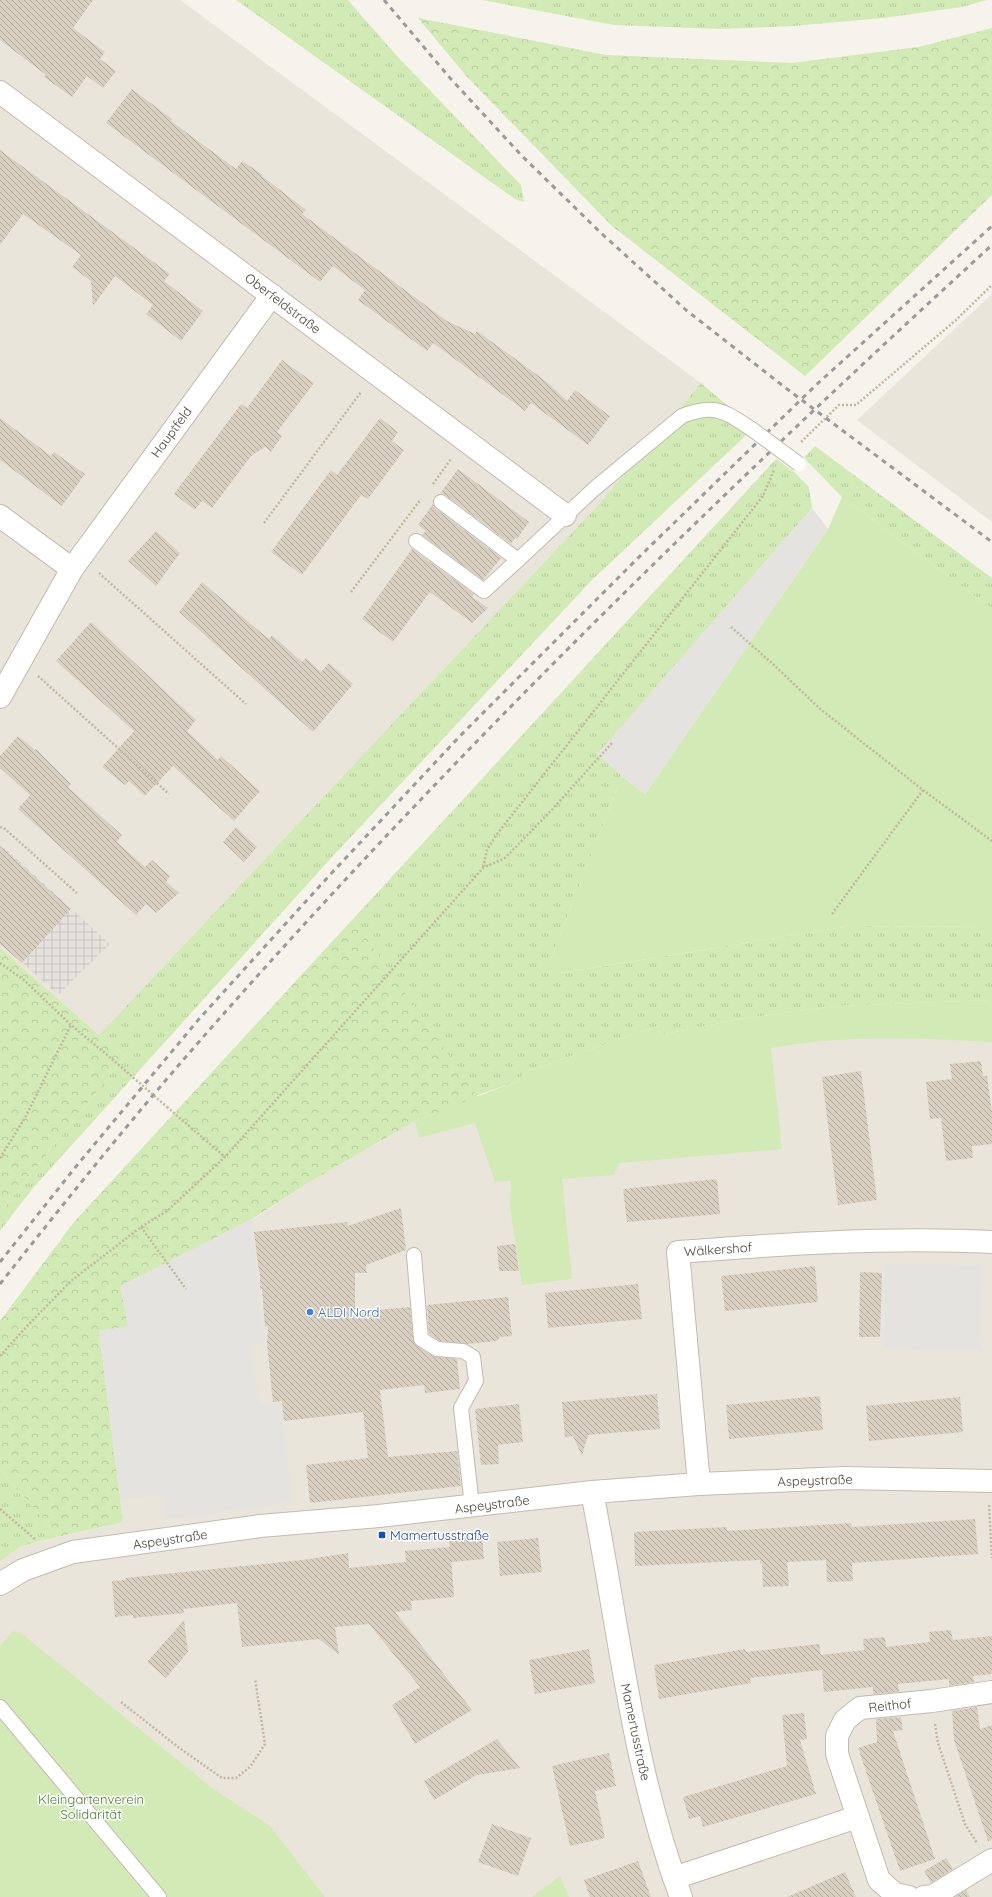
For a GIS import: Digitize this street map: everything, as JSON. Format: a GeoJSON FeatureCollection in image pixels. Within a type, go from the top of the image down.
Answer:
{"type":"FeatureCollection","features":[{"type":"Feature","properties":{"kind":"street","name":"Oberfeldstraße"},"geometry":{"type":"LineString","coordinates":[[0,92],[565,515]]}},
{"type":"Feature","properties":{"kind":"street","name":"Hauptfeld"},"geometry":{"type":"LineString","coordinates":[[0,697],[77,563],[272,295]]}},
{"type":"Feature","properties":{"kind":"street"},"geometry":{"type":"LineString","coordinates":[[0,516],[77,563]]}},
{"type":"Feature","properties":{"kind":"street","name":"Wälkershof"},"geometry":{"type":"LineString","coordinates":[[699,1484],[678,1252],[794,1243],[897,1240],[992,1242]]}},
{"type":"Feature","properties":{"kind":"street","name":"Aspeystraße"},"geometry":{"type":"LineString","coordinates":[[0,1584],[23,1570],[73,1552],[260,1526],[472,1506],[592,1492],[699,1484],[844,1478],[990,1481]]}},
{"type":"Feature","properties":{"kind":"street","name":"Mamertusstraße"},"geometry":{"type":"LineString","coordinates":[[592,1492],[627,1693],[647,1786],[677,1888]]}},
{"type":"Feature","properties":{"kind":"street","name":"Reithof"},"geometry":{"type":"LineString","coordinates":[[909,1897],[895,1894],[879,1880],[837,1754],[837,1736],[845,1720],[860,1708],[932,1701],[992,1692]]}},
{"type":"Feature","properties":{"kind":"street"},"geometry":{"type":"LineString","coordinates":[[677,1888],[857,1817]]}},
{"type":"Feature","properties":{"kind":"street"},"geometry":{"type":"LineString","coordinates":[[924,1897],[933,1896],[990,1861]]}},
{"type":"Feature","properties":{"kind":"lane"},"geometry":{"type":"LineString","coordinates":[[416,541],[484,591],[565,515],[682,416],[698,409],[712,408],[736,418],[799,464]]}},
{"type":"Feature","properties":{"kind":"lane"},"geometry":{"type":"LineString","coordinates":[[441,502],[518,560]]}},
{"type":"Feature","properties":{"kind":"lane"},"geometry":{"type":"LineString","coordinates":[[414,1255],[421,1339],[437,1349],[463,1350],[473,1357],[476,1381],[461,1408],[472,1506]]}},
{"type":"Feature","properties":{"kind":"lane"},"geometry":{"type":"LineString","coordinates":[[0,1707],[159,1897]]}},
{"type":"Feature","properties":{"kind":"path"},"geometry":{"type":"LineString","coordinates":[[796,447],[839,405],[856,405],[956,320],[992,285]]}},
{"type":"Feature","properties":{"kind":"path"},"geometry":{"type":"LineString","coordinates":[[264,523],[375,372]]}},
{"type":"Feature","properties":{"kind":"path"},"geometry":{"type":"LineString","coordinates":[[432,484],[466,440]]}},
{"type":"Feature","properties":{"kind":"path"},"geometry":{"type":"LineString","coordinates":[[483,868],[487,850],[497,834],[763,496],[775,468]]}},
{"type":"Feature","properties":{"kind":"path"},"geometry":{"type":"LineString","coordinates":[[351,592],[423,497]]}},
{"type":"Feature","properties":{"kind":"path"},"geometry":{"type":"LineString","coordinates":[[77,563],[246,704]]}},
{"type":"Feature","properties":{"kind":"path"},"geometry":{"type":"LineString","coordinates":[[731,627],[774,664],[819,708],[923,790],[992,841]]}},
{"type":"Feature","properties":{"kind":"path"},"geometry":{"type":"LineString","coordinates":[[20,660],[169,794]]}},
{"type":"Feature","properties":{"kind":"path"},"geometry":{"type":"LineString","coordinates":[[0,1356],[70,1281],[141,1227],[166,1211],[226,1157],[483,868],[505,858],[548,814],[612,743]]}},
{"type":"Feature","properties":{"kind":"path"},"geometry":{"type":"LineString","coordinates":[[832,914],[923,790]]}},
{"type":"Feature","properties":{"kind":"path"},"geometry":{"type":"LineString","coordinates":[[0,827],[6,829],[77,893]]}},
{"type":"Feature","properties":{"kind":"path"},"geometry":{"type":"LineString","coordinates":[[0,963],[24,980],[71,1025],[226,1157]]}},
{"type":"Feature","properties":{"kind":"path"},"geometry":{"type":"LineString","coordinates":[[0,1158],[25,1118],[71,1025]]}},
{"type":"Feature","properties":{"kind":"path"},"geometry":{"type":"LineString","coordinates":[[141,1227],[186,1290]]}},
{"type":"Feature","properties":{"kind":"path"},"geometry":{"type":"LineString","coordinates":[[990,1481],[992,1558]]}},
{"type":"Feature","properties":{"kind":"path"},"geometry":{"type":"LineString","coordinates":[[0,1509],[57,1558]]}},
{"type":"Feature","properties":{"kind":"path"},"geometry":{"type":"LineString","coordinates":[[121,1702],[178,1747],[222,1778],[236,1778],[250,1767],[265,1744],[256,1679]]}},
{"type":"Feature","properties":{"kind":"path"},"geometry":{"type":"LineString","coordinates":[[932,1701],[938,1743],[965,1824],[990,1861]]}},
{"type":"Feature","properties":{"kind":"shaded area"},"geometry":{"type":"Polygon","coordinates":[[[0,0],[180,0],[701,383],[599,504],[99,1035],[0,948],[0,0]]]}},
{"type":"Feature","properties":{"kind":"shaded area"},"geometry":{"type":"Polygon","coordinates":[[[992,294],[992,522],[857,420],[992,294]]]}},
{"type":"Feature","properties":{"kind":"shaded area"},"geometry":{"type":"Polygon","coordinates":[[[812,508],[828,529],[645,794],[597,754],[812,508]]]}},
{"type":"Feature","properties":{"kind":"shaded area"},"geometry":{"type":"Polygon","coordinates":[[[0,846],[7,850],[110,944],[58,995],[0,942],[0,846]]]}},
{"type":"Feature","properties":{"kind":"shaded area"},"geometry":{"type":"Polygon","coordinates":[[[992,1000],[992,1897],[0,1897],[0,1562],[21,1546],[123,1522],[99,1331],[252,1220],[308,1183],[415,1121],[518,1081],[525,1072],[992,1000]]]}},
{"type":"Feature","properties":{"kind":"shaded area"},"geometry":{"type":"Polygon","coordinates":[[[252,1219],[265,1343],[251,1344],[260,1405],[282,1404],[292,1502],[167,1519],[163,1496],[121,1498],[99,1331],[128,1326],[120,1286],[252,1219]]]}},
{"type":"Feature","properties":{"kind":"shaded area"},"geometry":{"type":"Polygon","coordinates":[[[885,1264],[982,1265],[981,1350],[885,1349],[885,1264]]]}},
{"type":"Feature","properties":{"kind":"green space"},"geometry":{"type":"Polygon","coordinates":[[[236,0],[348,0],[396,55],[521,185],[524,202],[515,199],[236,0]]]}},
{"type":"Feature","properties":{"kind":"green space"},"geometry":{"type":"Polygon","coordinates":[[[482,0],[987,0],[962,7],[883,18],[793,26],[722,29],[614,25],[482,0]]]}},
{"type":"Feature","properties":{"kind":"green space"},"geometry":{"type":"Polygon","coordinates":[[[418,18],[606,55],[792,63],[918,47],[992,28],[992,195],[805,376],[612,226],[468,78],[418,18]]]}},
{"type":"Feature","properties":{"kind":"green space"},"geometry":{"type":"Polygon","coordinates":[[[701,383],[728,406],[756,426],[592,580],[332,857],[33,1188],[0,1231],[0,1213],[125,1056],[99,1035],[599,504],[701,383]]]}},
{"type":"Feature","properties":{"kind":"green space"},"geometry":{"type":"Polygon","coordinates":[[[815,446],[992,578],[992,609],[842,497],[804,458],[815,446]]]}},
{"type":"Feature","properties":{"kind":"green space"},"geometry":{"type":"Polygon","coordinates":[[[776,459],[793,471],[809,487],[812,508],[598,754],[622,776],[550,961],[561,973],[850,926],[992,927],[992,1000],[835,1006],[740,1019],[660,1035],[658,1026],[525,1072],[518,1081],[475,1096],[353,919],[776,459]]]}},
{"type":"Feature","properties":{"kind":"green space"},"geometry":{"type":"Polygon","coordinates":[[[842,497],[992,609],[992,927],[850,926],[560,973],[550,961],[622,776],[645,794],[828,529],[842,497]]]}},
{"type":"Feature","properties":{"kind":"green space"},"geometry":{"type":"Polygon","coordinates":[[[353,919],[478,1097],[415,1121],[308,1183],[252,1219],[201,1246],[128,1326],[99,1331],[123,1522],[58,1537],[0,1469],[0,1321],[74,1222],[353,919]]]}},
{"type":"Feature","properties":{"kind":"green space"},"geometry":{"type":"Polygon","coordinates":[[[0,948],[125,1056],[0,1213],[0,948]]]}},
{"type":"Feature","properties":{"kind":"green space"},"geometry":{"type":"Polygon","coordinates":[[[992,1000],[992,1042],[937,1039],[853,1039],[771,1048],[782,1149],[620,1163],[613,1175],[562,1179],[572,1279],[522,1285],[510,1207],[511,1181],[495,1182],[475,1123],[419,1138],[415,1121],[518,1081],[525,1072],[658,1026],[660,1035],[740,1019],[835,1006],[992,1000]]]}},
{"type":"Feature","properties":{"kind":"green space"},"geometry":{"type":"Polygon","coordinates":[[[0,1469],[58,1537],[21,1546],[0,1562],[0,1469]]]}},
{"type":"Feature","properties":{"kind":"green space","name":"Kleingartenverein Solidarität"},"geometry":{"type":"Polygon","coordinates":[[[13,1631],[21,1633],[212,1788],[270,1826],[325,1897],[0,1897],[0,1646],[13,1631]]]}},
{"type":"Feature","properties":{"kind":"green space"},"geometry":{"type":"Polygon","coordinates":[[[560,1876],[569,1897],[532,1897],[560,1876]]]}},
{"type":"Feature","properties":{"kind":"building"},"geometry":{"type":"Polygon","coordinates":[[[0,0],[93,0],[73,28],[105,52],[100,59],[116,71],[103,88],[87,76],[72,97],[44,77],[46,75],[0,40],[0,0]]]}},
{"type":"Feature","properties":{"kind":"building"},"geometry":{"type":"Polygon","coordinates":[[[132,89],[172,119],[171,121],[236,169],[242,161],[263,175],[262,176],[306,210],[302,214],[447,321],[475,334],[477,331],[547,382],[567,401],[575,390],[610,416],[588,445],[531,403],[525,411],[433,343],[427,351],[358,300],[365,290],[333,266],[320,282],[106,123],[132,89]]]}},
{"type":"Feature","properties":{"kind":"building"},"geometry":{"type":"Polygon","coordinates":[[[0,150],[170,274],[164,281],[203,311],[181,341],[146,314],[153,305],[115,276],[93,306],[91,281],[72,267],[81,255],[23,214],[0,245],[0,150]]]}},
{"type":"Feature","properties":{"kind":"building"},"geometry":{"type":"Polygon","coordinates":[[[282,360],[314,383],[277,432],[282,436],[271,452],[265,447],[251,456],[212,508],[202,501],[195,510],[174,494],[241,404],[247,408],[282,360]]]}},
{"type":"Feature","properties":{"kind":"building"},"geometry":{"type":"Polygon","coordinates":[[[0,418],[51,456],[54,452],[85,474],[62,506],[0,460],[0,418]]]}},
{"type":"Feature","properties":{"kind":"building"},"geometry":{"type":"Polygon","coordinates":[[[380,418],[398,432],[392,441],[404,450],[368,499],[361,495],[302,575],[271,552],[331,470],[337,475],[380,418]]]}},
{"type":"Feature","properties":{"kind":"building"},"geometry":{"type":"Polygon","coordinates":[[[458,469],[529,522],[517,539],[516,537],[511,544],[446,495],[440,494],[458,469]]]}},
{"type":"Feature","properties":{"kind":"building"},"geometry":{"type":"Polygon","coordinates":[[[433,504],[436,509],[501,558],[483,580],[422,535],[426,531],[418,525],[433,504]]]}},
{"type":"Feature","properties":{"kind":"building"},"geometry":{"type":"Polygon","coordinates":[[[156,531],[180,553],[156,586],[128,561],[156,531]]]}},
{"type":"Feature","properties":{"kind":"building"},"geometry":{"type":"Polygon","coordinates":[[[412,549],[474,594],[472,597],[488,608],[472,623],[430,592],[393,642],[362,619],[412,549]]]}},
{"type":"Feature","properties":{"kind":"building"},"geometry":{"type":"Polygon","coordinates":[[[202,582],[269,639],[272,635],[302,662],[306,658],[321,672],[329,663],[353,684],[313,732],[179,612],[202,582]]]}},
{"type":"Feature","properties":{"kind":"building"},"geometry":{"type":"Polygon","coordinates":[[[91,622],[196,720],[187,731],[218,760],[221,756],[260,791],[234,821],[173,766],[145,796],[129,781],[125,785],[102,767],[134,731],[56,661],[91,622]]]}},
{"type":"Feature","properties":{"kind":"building"},"geometry":{"type":"Polygon","coordinates":[[[18,736],[35,750],[36,749],[71,784],[68,787],[122,835],[117,842],[145,867],[152,860],[170,876],[166,882],[179,893],[156,913],[146,904],[136,915],[18,809],[30,795],[0,768],[0,756],[18,736]]]}},
{"type":"Feature","properties":{"kind":"building"},"geometry":{"type":"Polygon","coordinates":[[[236,827],[257,847],[244,862],[223,842],[236,827]]]}},
{"type":"Feature","properties":{"kind":"building"},"geometry":{"type":"Polygon","coordinates":[[[0,846],[71,909],[22,963],[0,944],[0,846]]]}},
{"type":"Feature","properties":{"kind":"building"},"geometry":{"type":"Polygon","coordinates":[[[981,1061],[983,1076],[987,1076],[992,1112],[992,1144],[972,1146],[973,1158],[946,1161],[941,1118],[930,1119],[926,1082],[952,1079],[950,1064],[981,1061]]]}},
{"type":"Feature","properties":{"kind":"building"},"geometry":{"type":"Polygon","coordinates":[[[861,1071],[877,1200],[838,1205],[822,1077],[861,1071]]]}},
{"type":"Feature","properties":{"kind":"building"},"geometry":{"type":"Polygon","coordinates":[[[717,1179],[720,1214],[627,1222],[623,1189],[717,1179]]]}},
{"type":"Feature","properties":{"kind":"building"},"geometry":{"type":"Polygon","coordinates":[[[401,1208],[406,1250],[366,1265],[367,1273],[355,1273],[355,1312],[410,1307],[414,1344],[433,1356],[457,1359],[460,1389],[425,1393],[424,1385],[380,1390],[388,1457],[457,1451],[461,1486],[310,1503],[306,1465],[368,1458],[363,1412],[284,1421],[282,1401],[273,1402],[267,1343],[268,1326],[265,1327],[262,1289],[260,1290],[260,1272],[254,1232],[347,1222],[348,1226],[401,1208]]]}},
{"type":"Feature","properties":{"kind":"building"},"geometry":{"type":"Polygon","coordinates":[[[515,1244],[519,1271],[499,1271],[497,1246],[515,1244]]]}},
{"type":"Feature","properties":{"kind":"building"},"geometry":{"type":"Polygon","coordinates":[[[815,1266],[818,1302],[725,1311],[721,1276],[815,1266]]]}},
{"type":"Feature","properties":{"kind":"building"},"geometry":{"type":"Polygon","coordinates":[[[860,1272],[882,1273],[880,1337],[859,1337],[860,1272]]]}},
{"type":"Feature","properties":{"kind":"building"},"geometry":{"type":"Polygon","coordinates":[[[638,1284],[642,1319],[548,1328],[545,1293],[638,1284]]]}},
{"type":"Feature","properties":{"kind":"building"},"geometry":{"type":"Polygon","coordinates":[[[508,1297],[512,1336],[500,1337],[497,1341],[467,1344],[440,1341],[429,1334],[427,1305],[508,1297]]]}},
{"type":"Feature","properties":{"kind":"building"},"geometry":{"type":"Polygon","coordinates":[[[657,1394],[660,1429],[588,1435],[582,1456],[573,1436],[565,1437],[562,1402],[657,1394]]]}},
{"type":"Feature","properties":{"kind":"building"},"geometry":{"type":"Polygon","coordinates":[[[820,1396],[823,1430],[729,1439],[726,1405],[820,1396]]]}},
{"type":"Feature","properties":{"kind":"building"},"geometry":{"type":"Polygon","coordinates":[[[960,1397],[963,1432],[869,1441],[866,1406],[960,1397]]]}},
{"type":"Feature","properties":{"kind":"building"},"geometry":{"type":"Polygon","coordinates":[[[519,1404],[523,1442],[498,1445],[499,1464],[481,1465],[475,1409],[519,1404]]]}},
{"type":"Feature","properties":{"kind":"building"},"geometry":{"type":"Polygon","coordinates":[[[975,1519],[978,1554],[852,1563],[853,1581],[827,1582],[826,1560],[787,1562],[789,1586],[763,1587],[762,1563],[760,1564],[760,1560],[635,1566],[634,1532],[727,1527],[727,1531],[851,1523],[852,1527],[975,1519]]]}},
{"type":"Feature","properties":{"kind":"building"},"geometry":{"type":"Polygon","coordinates":[[[482,1536],[484,1559],[451,1562],[454,1597],[411,1601],[412,1610],[395,1612],[472,1710],[415,1744],[392,1705],[420,1687],[369,1624],[335,1627],[339,1655],[319,1639],[242,1647],[237,1603],[183,1609],[184,1613],[133,1618],[133,1615],[115,1617],[112,1581],[126,1580],[125,1578],[302,1560],[348,1553],[349,1568],[406,1562],[405,1551],[450,1547],[449,1540],[482,1536]]]}},
{"type":"Feature","properties":{"kind":"building"},"geometry":{"type":"Polygon","coordinates":[[[538,1538],[542,1572],[500,1576],[497,1542],[538,1538]]]}},
{"type":"Feature","properties":{"kind":"building"},"geometry":{"type":"Polygon","coordinates":[[[184,1620],[188,1652],[166,1678],[147,1662],[184,1620]]]}},
{"type":"Feature","properties":{"kind":"building"},"geometry":{"type":"Polygon","coordinates":[[[951,1630],[953,1640],[992,1636],[992,1674],[973,1676],[974,1682],[949,1686],[949,1679],[898,1684],[899,1692],[873,1694],[873,1687],[824,1692],[822,1670],[750,1678],[751,1683],[659,1699],[654,1665],[745,1649],[746,1652],[819,1644],[821,1655],[864,1650],[863,1639],[885,1637],[886,1647],[930,1642],[929,1632],[951,1630]]]}},
{"type":"Feature","properties":{"kind":"building"},"geometry":{"type":"Polygon","coordinates":[[[589,1649],[595,1683],[535,1694],[529,1660],[589,1649]]]}},
{"type":"Feature","properties":{"kind":"building"},"geometry":{"type":"Polygon","coordinates":[[[977,1707],[980,1729],[992,1725],[992,1840],[988,1841],[954,1740],[952,1711],[977,1707]]]}},
{"type":"Feature","properties":{"kind":"building"},"geometry":{"type":"Polygon","coordinates":[[[804,1713],[807,1739],[800,1740],[816,1794],[703,1827],[700,1816],[689,1819],[683,1797],[787,1766],[782,1715],[804,1713]]]}},
{"type":"Feature","properties":{"kind":"building"},"geometry":{"type":"Polygon","coordinates":[[[901,1717],[903,1730],[893,1731],[935,1859],[900,1871],[858,1748],[877,1742],[876,1719],[901,1717]]]}},
{"type":"Feature","properties":{"kind":"building"},"geometry":{"type":"Polygon","coordinates":[[[497,1739],[520,1768],[477,1775],[434,1800],[424,1781],[497,1739]]]}},
{"type":"Feature","properties":{"kind":"building"},"geometry":{"type":"Polygon","coordinates":[[[609,1753],[616,1786],[595,1791],[605,1838],[570,1846],[552,1766],[609,1753]]]}},
{"type":"Feature","properties":{"kind":"building"},"geometry":{"type":"Polygon","coordinates":[[[492,1824],[531,1838],[518,1876],[478,1862],[492,1824]]]}},
{"type":"Feature","properties":{"kind":"building"},"geometry":{"type":"Polygon","coordinates":[[[946,1858],[953,1869],[931,1883],[924,1871],[946,1858]]]}},
{"type":"Feature","properties":{"kind":"building"},"geometry":{"type":"Polygon","coordinates":[[[638,1861],[651,1897],[590,1897],[584,1880],[638,1861]]]}},
{"type":"Feature","properties":{"kind":"building"},"geometry":{"type":"Polygon","coordinates":[[[845,1872],[856,1897],[787,1897],[845,1872]]]}},
{"type":"Feature","properties":{"kind":"building"},"geometry":{"type":"Polygon","coordinates":[[[966,1890],[970,1897],[955,1897],[966,1890]]]}},
{"type":"Feature","properties":{"kind":"railway"},"geometry":{"type":"LineString","coordinates":[[384,0],[450,78],[522,156],[601,233],[686,310],[787,389],[992,542]]}},
{"type":"Feature","properties":{"kind":"railway"},"geometry":{"type":"LineString","coordinates":[[0,1262],[78,1164],[199,1019],[328,877],[459,737],[637,559],[816,385],[992,226]]}},
{"type":"Feature","properties":{"kind":"railway"},"geometry":{"type":"LineString","coordinates":[[0,1284],[48,1223],[172,1073],[291,939],[387,835],[484,734],[684,534],[888,340],[992,245]]}},
{"type":"Feature","properties":{"kind":"place","name":"ALDI Nord"},"geometry":{"type":"Point","coordinates":[310,1312]}},
{"type":"Feature","properties":{"kind":"place","name":"Mamertusstraße"},"geometry":{"type":"Point","coordinates":[382,1535]}}]}
